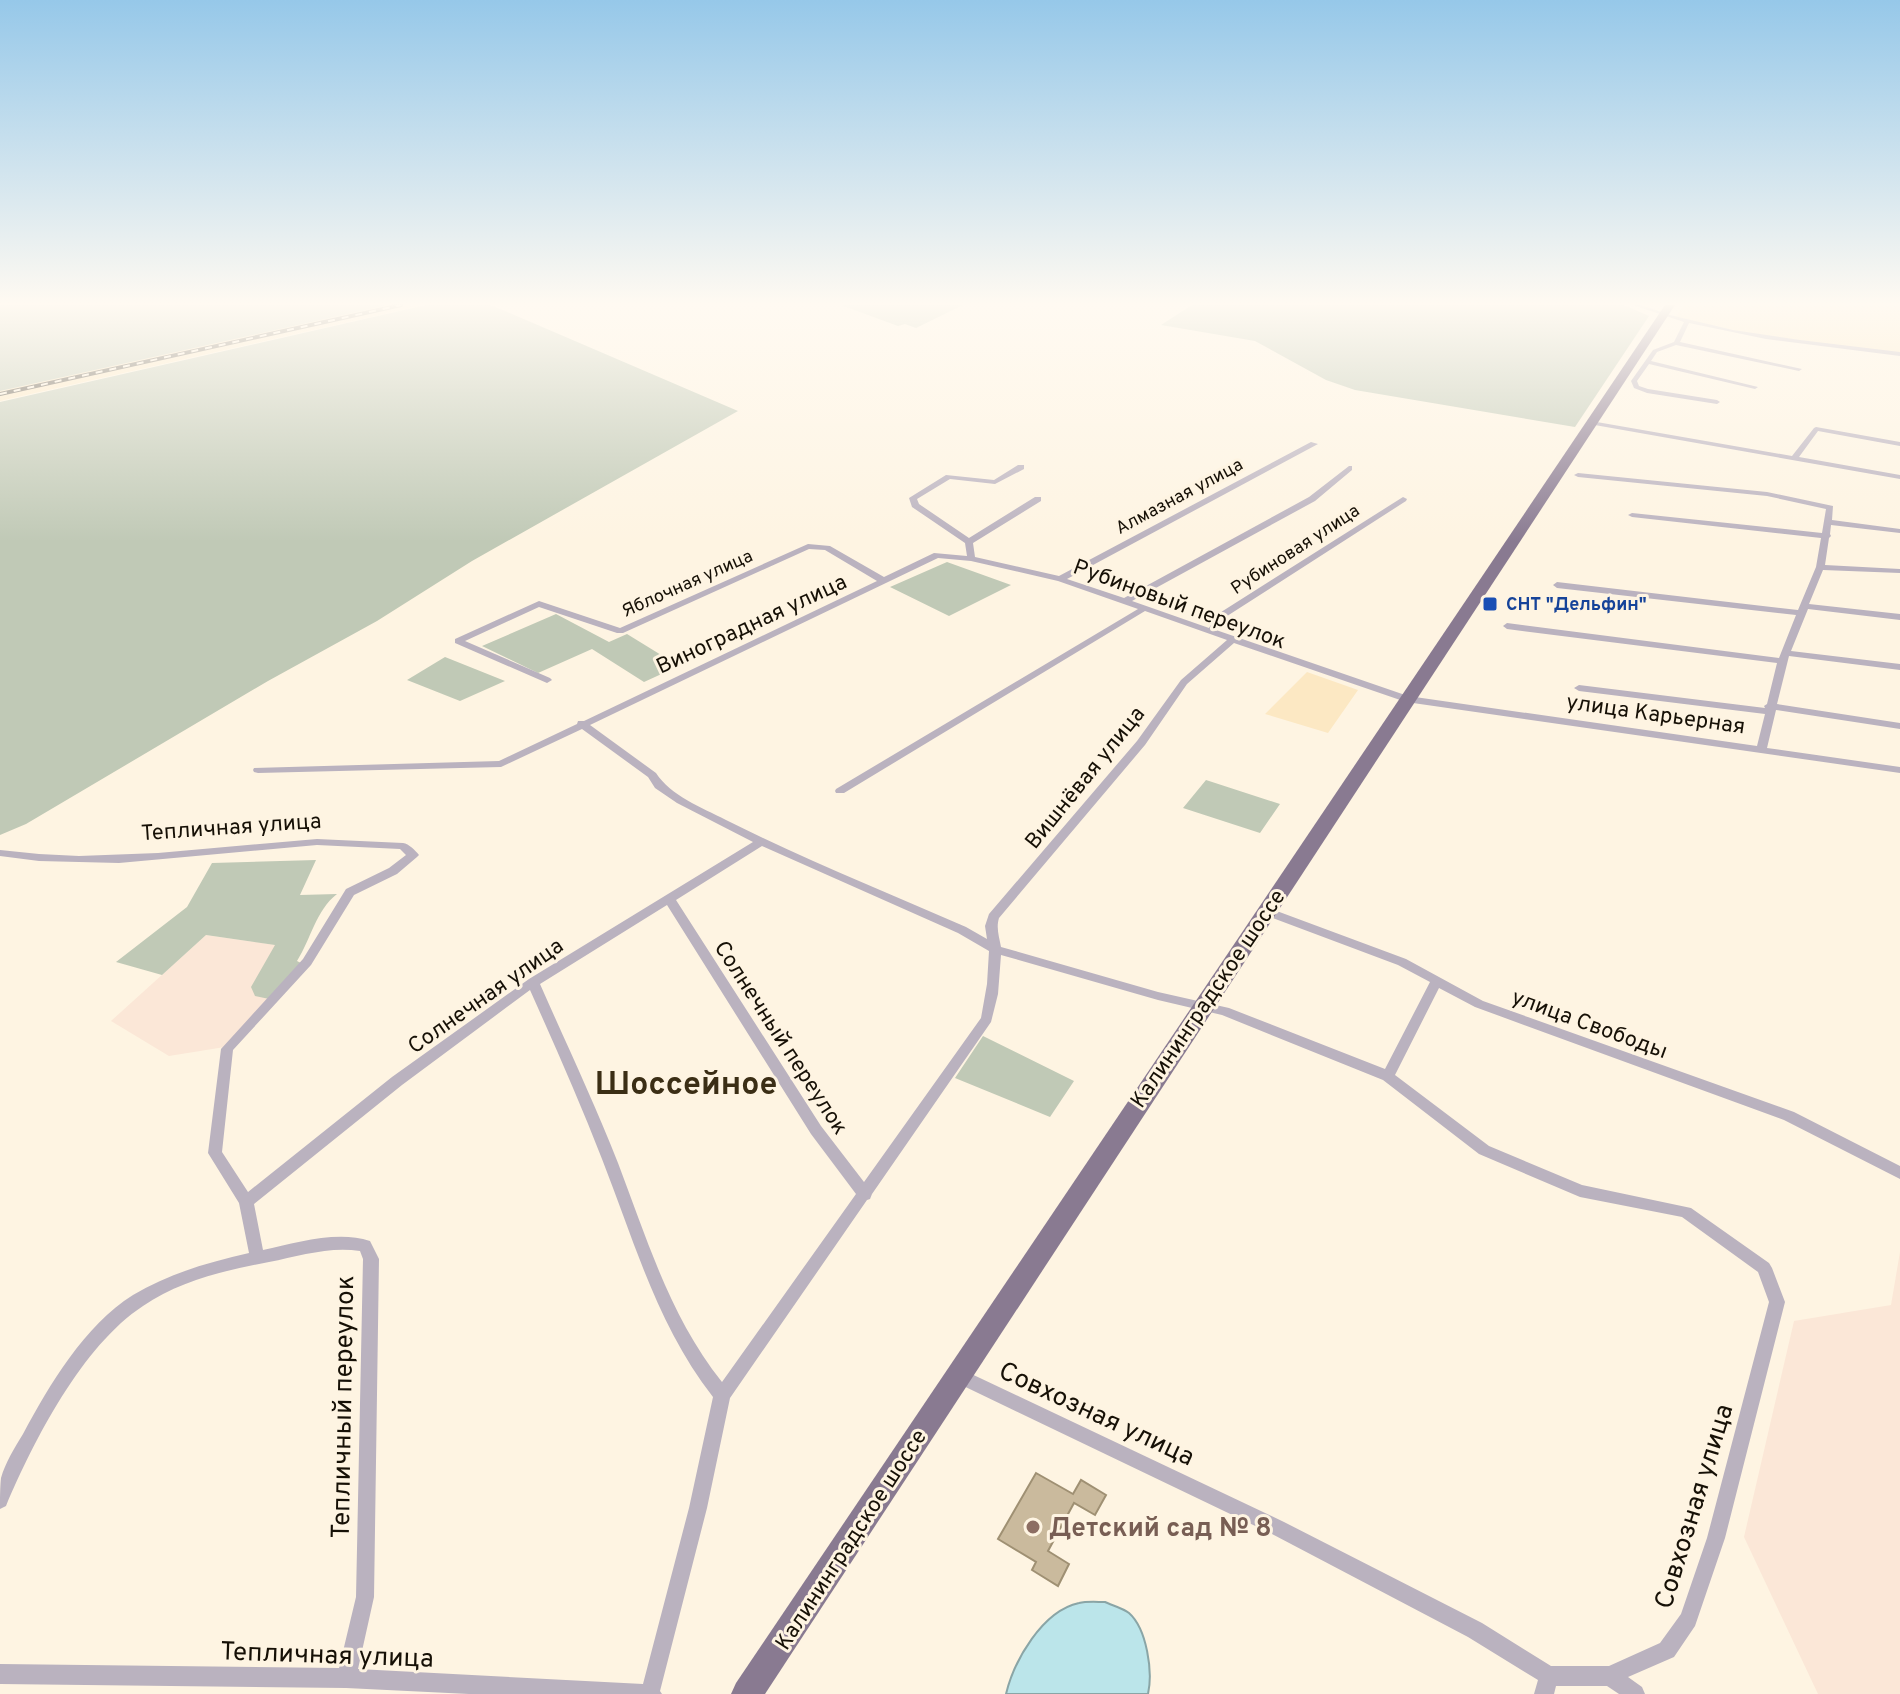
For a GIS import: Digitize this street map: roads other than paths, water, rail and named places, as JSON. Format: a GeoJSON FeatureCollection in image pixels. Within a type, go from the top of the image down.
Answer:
{"type":"FeatureCollection","features":[{"type":"Feature","properties":{"kind":"main road","name":"Калининградское шоссе"},"geometry":{"type":"LineString","coordinates":[[747,1694],[1617,384]]}},
{"type":"Feature","properties":{"kind":"street"},"geometry":{"type":"LineString","coordinates":[[1635,384],[1636,387],[1717,402]]}},
{"type":"Feature","properties":{"kind":"street"},"geometry":{"type":"LineString","coordinates":[[1742,384],[1755,387]]}},
{"type":"Feature","properties":{"kind":"street"},"geometry":{"type":"LineString","coordinates":[[1591,423],[1796,456],[1900,477]]}},
{"type":"Feature","properties":{"kind":"street"},"geometry":{"type":"LineString","coordinates":[[1796,456],[1816,429],[1900,444]]}},
{"type":"Feature","properties":{"kind":"street","name":"Алмазная улица"},"geometry":{"type":"LineString","coordinates":[[1060,579],[1314,444]]}},
{"type":"Feature","properties":{"kind":"street"},"geometry":{"type":"LineString","coordinates":[[971,559],[969,542],[915,505],[913,498],[949,477],[995,482],[1021,467]]}},
{"type":"Feature","properties":{"kind":"street"},"geometry":{"type":"LineString","coordinates":[[1124,602],[1312,499],[1349,468]]}},
{"type":"Feature","properties":{"kind":"street"},"geometry":{"type":"LineString","coordinates":[[1578,475],[1820,503],[1830,508],[1820,567],[1784,657],[1768,709],[1762,748]]}},
{"type":"Feature","properties":{"kind":"street"},"geometry":{"type":"LineString","coordinates":[[969,542],[1038,499]]}},
{"type":"Feature","properties":{"kind":"street","name":"Рубиновая улица"},"geometry":{"type":"LineString","coordinates":[[1210,632],[1221,616],[1403,499]]}},
{"type":"Feature","properties":{"kind":"street"},"geometry":{"type":"LineString","coordinates":[[1632,515],[1827,536]]}},
{"type":"Feature","properties":{"kind":"street"},"geometry":{"type":"LineString","coordinates":[[1829,522],[1900,531]]}},
{"type":"Feature","properties":{"kind":"street","name":"Яблочная улица"},"geometry":{"type":"LineString","coordinates":[[547,680],[458,641],[539,604],[620,631],[808,546],[827,548],[882,580]]}},
{"type":"Feature","properties":{"kind":"street","name":"Рубиновый переулок"},"geometry":{"type":"LineString","coordinates":[[937,555],[971,559],[1060,579],[1231,641],[1406,699]]}},
{"type":"Feature","properties":{"kind":"street","name":"Виноградная улица"},"geometry":{"type":"LineString","coordinates":[[258,770],[501,764],[937,555]]}},
{"type":"Feature","properties":{"kind":"street"},"geometry":{"type":"LineString","coordinates":[[1820,567],[1900,571]]}},
{"type":"Feature","properties":{"kind":"street"},"geometry":{"type":"LineString","coordinates":[[1557,585],[1900,617]]}},
{"type":"Feature","properties":{"kind":"street"},"geometry":{"type":"LineString","coordinates":[[840,791],[1142,610]]}},
{"type":"Feature","properties":{"kind":"street"},"geometry":{"type":"LineString","coordinates":[[1507,626],[1900,667]]}},
{"type":"Feature","properties":{"kind":"street","name":"Вишнёвая улица"},"geometry":{"type":"LineString","coordinates":[[722,1395],[987,1019],[993,998],[995,949],[989,931],[993,917],[1141,743],[1184,682],[1231,641]]}},
{"type":"Feature","properties":{"kind":"street"},"geometry":{"type":"LineString","coordinates":[[1579,688],[1900,726]]}},
{"type":"Feature","properties":{"kind":"street","name":"улица Карьерная"},"geometry":{"type":"LineString","coordinates":[[1406,699],[1900,770]]}},
{"type":"Feature","properties":{"kind":"street","name":"Совхозная улица"},"geometry":{"type":"LineString","coordinates":[[581,723],[652,775],[659,786],[761,842],[962,930],[995,949],[1225,1011],[1388,1076],[1484,1150],[1580,1191],[1686,1212],[1764,1268],[1777,1302],[1716,1538],[1688,1619],[1667,1650],[1610,1676],[1547,1685],[1475,1630],[1278,1528],[957,1375]]}},
{"type":"Feature","properties":{"kind":"street","name":"Тепличная улица"},"geometry":{"type":"LineString","coordinates":[[0,853],[62,858],[194,856],[320,841],[403,846],[413,855],[393,871],[350,892],[307,962],[227,1049],[215,1153],[246,1202],[257,1257]]}},
{"type":"Feature","properties":{"kind":"street","name":"Солнечная улица"},"geometry":{"type":"LineString","coordinates":[[246,1202],[397,1081],[533,982],[761,842]]}},
{"type":"Feature","properties":{"kind":"street","name":"Солнечный переулок"},"geometry":{"type":"LineString","coordinates":[[669,898],[816,1130],[865,1195]]}},
{"type":"Feature","properties":{"kind":"street","name":"улица Свободы"},"geometry":{"type":"LineString","coordinates":[[1266,911],[1402,962],[1479,1004],[1789,1116],[1900,1173]]}},
{"type":"Feature","properties":{"kind":"street"},"geometry":{"type":"LineString","coordinates":[[533,982],[596,1125],[678,1334],[722,1395],[698,1508],[651,1694]]}},
{"type":"Feature","properties":{"kind":"street"},"geometry":{"type":"LineString","coordinates":[[1388,1076],[1436,982]]}},
{"type":"Feature","properties":{"kind":"street","name":"Тепличный переулок"},"geometry":{"type":"LineString","coordinates":[[257,1257],[349,1242],[365,1245],[371,1259],[365,1597],[346,1678]]}},
{"type":"Feature","properties":{"kind":"street"},"geometry":{"type":"LineString","coordinates":[[0,1500],[52,1401],[79,1359],[106,1329],[136,1301],[257,1257]]}},
{"type":"Feature","properties":{"kind":"street","name":"Тепличная улица"},"geometry":{"type":"LineString","coordinates":[[0,1674],[346,1678],[651,1694]]}},
{"type":"Feature","properties":{"kind":"street"},"geometry":{"type":"LineString","coordinates":[[1610,1676],[1635,1694]]}},
{"type":"Feature","properties":{"kind":"water"},"geometry":{"type":"Polygon","coordinates":[[[1105,1602],[1129,1613],[1140,1629],[1149,1663],[1148,1694],[1006,1694],[1023,1653],[1053,1616],[1079,1603],[1105,1602]]]}},
{"type":"Feature","properties":{"kind":"railway"},"geometry":{"type":"LineString","coordinates":[[0,394],[45,384]]}},
{"type":"Feature","properties":{"kind":"place","name":"СНТ \"Дельфин\""},"geometry":{"type":"Point","coordinates":[1490,604]}},
{"type":"Feature","properties":{"kind":"place","name":"Детский сад № 8"},"geometry":{"type":"Point","coordinates":[1033,1527]}},
{"type":"Feature","properties":{"kind":"district","name":"Шоссейное"},"geometry":{"type":"Point","coordinates":[686,1083]}}]}
